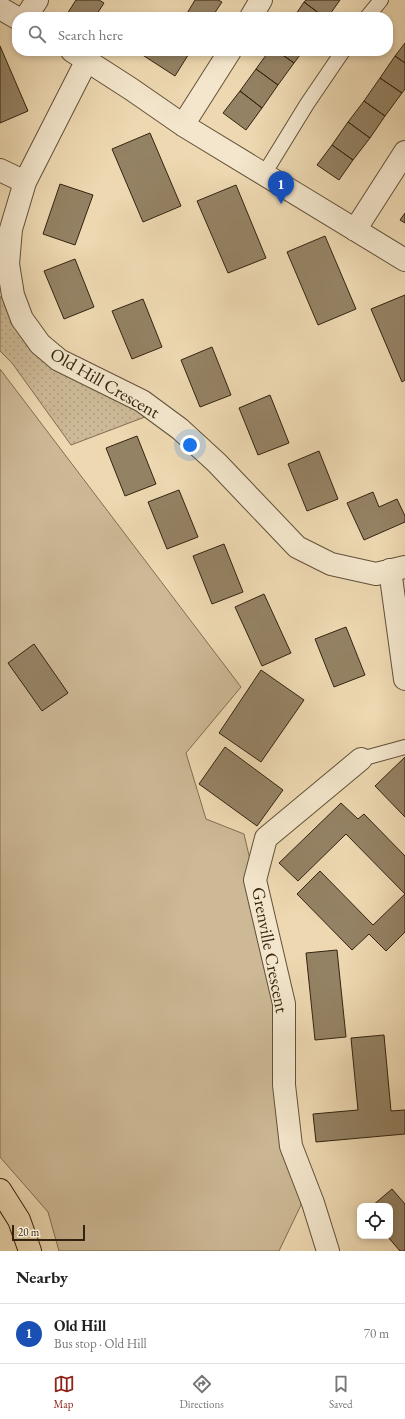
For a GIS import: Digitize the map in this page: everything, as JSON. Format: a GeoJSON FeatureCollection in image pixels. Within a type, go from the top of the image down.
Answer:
{"type":"FeatureCollection","features":[{"type":"Feature","properties":{"kind":"main road"},"geometry":{"type":"LineString","coordinates":[[0,1190],[19,1220],[30,1251]]}},
{"type":"Feature","properties":{"kind":"street"},"geometry":{"type":"LineString","coordinates":[[29,12],[37,0]]}},
{"type":"Feature","properties":{"kind":"street"},"geometry":{"type":"LineString","coordinates":[[254,12],[262,0]]}},
{"type":"Feature","properties":{"kind":"street"},"geometry":{"type":"LineString","coordinates":[[0,8],[12,15]]}},
{"type":"Feature","properties":{"kind":"street","name":"Old Hill Crescent"},"geometry":{"type":"LineString","coordinates":[[80,56],[25,182],[11,229],[8,264],[13,295],[22,319],[40,344],[59,360],[142,401],[180,429],[217,463],[297,547],[331,564],[376,574],[397,568]]}},
{"type":"Feature","properties":{"kind":"street"},"geometry":{"type":"LineString","coordinates":[[81,56],[183,125],[405,260]]}},
{"type":"Feature","properties":{"kind":"street"},"geometry":{"type":"LineString","coordinates":[[183,125],[227,56]]}},
{"type":"Feature","properties":{"kind":"street"},"geometry":{"type":"LineString","coordinates":[[355,230],[405,152]]}},
{"type":"Feature","properties":{"kind":"street"},"geometry":{"type":"LineString","coordinates":[[0,170],[25,182]]}},
{"type":"Feature","properties":{"kind":"street"},"geometry":{"type":"LineString","coordinates":[[397,568],[405,679]]}},
{"type":"Feature","properties":{"kind":"street","name":"Grenville Crescent"},"geometry":{"type":"LineString","coordinates":[[328,1251],[313,1203],[292,1146],[284,1085],[284,1004],[255,880],[266,838],[361,759]]}},
{"type":"Feature","properties":{"kind":"lane"},"geometry":{"type":"LineString","coordinates":[[371,12],[380,0]]}},
{"type":"Feature","properties":{"kind":"lane"},"geometry":{"type":"LineString","coordinates":[[264,174],[307,104],[340,56]]}},
{"type":"Feature","properties":{"kind":"lane"},"geometry":{"type":"LineString","coordinates":[[361,759],[405,747]]}},
{"type":"Feature","properties":{"kind":"shaded area"},"geometry":{"type":"Polygon","coordinates":[[[13,295],[40,344],[158,412],[71,445],[12,363],[0,351],[0,297],[13,295]]]}},
{"type":"Feature","properties":{"kind":"shaded area"},"geometry":{"type":"Polygon","coordinates":[[[0,369],[241,687],[186,753],[206,819],[244,834],[284,1004],[301,1205],[279,1251],[59,1251],[48,1212],[0,1157],[0,369]]]}},
{"type":"Feature","properties":{"kind":"building"},"geometry":{"type":"Polygon","coordinates":[[[76,0],[99,0],[104,3],[98,12],[68,12],[76,0]]]}},
{"type":"Feature","properties":{"kind":"building"},"geometry":{"type":"Polygon","coordinates":[[[195,0],[218,0],[222,2],[215,12],[188,12],[195,0]]]}},
{"type":"Feature","properties":{"kind":"building"},"geometry":{"type":"Polygon","coordinates":[[[306,0],[340,0],[332,12],[317,12],[304,2],[306,0]]]}},
{"type":"Feature","properties":{"kind":"building"},"geometry":{"type":"Polygon","coordinates":[[[304,2],[317,12],[297,12],[304,2]]]}},
{"type":"Feature","properties":{"kind":"building"},"geometry":{"type":"Polygon","coordinates":[[[405,43],[405,63],[395,56],[405,43]]]}},
{"type":"Feature","properties":{"kind":"building"},"geometry":{"type":"Polygon","coordinates":[[[0,46],[28,111],[0,123],[0,46]]]}},
{"type":"Feature","properties":{"kind":"building"},"geometry":{"type":"Polygon","coordinates":[[[144,56],[188,56],[175,76],[144,56]]]}},
{"type":"Feature","properties":{"kind":"building"},"geometry":{"type":"Polygon","coordinates":[[[265,56],[284,56],[294,63],[278,85],[256,69],[265,56]]]}},
{"type":"Feature","properties":{"kind":"building"},"geometry":{"type":"Polygon","coordinates":[[[284,56],[299,56],[294,63],[284,56]]]}},
{"type":"Feature","properties":{"kind":"building"},"geometry":{"type":"Polygon","coordinates":[[[395,56],[405,63],[405,89],[402,93],[380,78],[395,56]]]}},
{"type":"Feature","properties":{"kind":"building"},"geometry":{"type":"Polygon","coordinates":[[[256,69],[278,85],[262,108],[240,91],[256,69]]]}},
{"type":"Feature","properties":{"kind":"building"},"geometry":{"type":"Polygon","coordinates":[[[380,78],[402,93],[385,116],[364,101],[380,78]]]}},
{"type":"Feature","properties":{"kind":"building"},"geometry":{"type":"Polygon","coordinates":[[[240,91],[262,108],[246,130],[223,113],[240,91]]]}},
{"type":"Feature","properties":{"kind":"building"},"geometry":{"type":"Polygon","coordinates":[[[364,101],[385,116],[370,138],[348,122],[364,101]]]}},
{"type":"Feature","properties":{"kind":"building"},"geometry":{"type":"Polygon","coordinates":[[[348,122],[370,138],[353,160],[332,145],[348,122]]]}},
{"type":"Feature","properties":{"kind":"building"},"geometry":{"type":"Polygon","coordinates":[[[150,133],[181,206],[143,222],[112,149],[150,133]]]}},
{"type":"Feature","properties":{"kind":"building"},"geometry":{"type":"Polygon","coordinates":[[[332,145],[353,160],[339,180],[317,165],[332,145]]]}},
{"type":"Feature","properties":{"kind":"building"},"geometry":{"type":"Polygon","coordinates":[[[60,184],[93,195],[75,245],[43,234],[60,184]]]}},
{"type":"Feature","properties":{"kind":"building"},"geometry":{"type":"Polygon","coordinates":[[[236,185],[266,258],[228,273],[197,201],[236,185]]]}},
{"type":"Feature","properties":{"kind":"building"},"geometry":{"type":"Polygon","coordinates":[[[405,213],[405,223],[400,220],[405,213]]]}},
{"type":"Feature","properties":{"kind":"building"},"geometry":{"type":"Polygon","coordinates":[[[325,236],[356,309],[318,325],[287,252],[325,236]]]}},
{"type":"Feature","properties":{"kind":"building"},"geometry":{"type":"Polygon","coordinates":[[[75,259],[94,307],[64,319],[44,271],[75,259]]]}},
{"type":"Feature","properties":{"kind":"building"},"geometry":{"type":"Polygon","coordinates":[[[405,295],[405,380],[402,382],[371,309],[405,295]]]}},
{"type":"Feature","properties":{"kind":"building"},"geometry":{"type":"Polygon","coordinates":[[[143,299],[162,347],[132,359],[112,311],[143,299]]]}},
{"type":"Feature","properties":{"kind":"building"},"geometry":{"type":"Polygon","coordinates":[[[212,347],[231,395],[200,407],[181,360],[212,347]]]}},
{"type":"Feature","properties":{"kind":"building"},"geometry":{"type":"Polygon","coordinates":[[[270,395],[289,443],[258,455],[239,408],[270,395]]]}},
{"type":"Feature","properties":{"kind":"building"},"geometry":{"type":"Polygon","coordinates":[[[137,436],[156,484],[125,496],[106,448],[137,436]]]}},
{"type":"Feature","properties":{"kind":"building"},"geometry":{"type":"Polygon","coordinates":[[[319,451],[338,499],[307,511],[288,464],[319,451]]]}},
{"type":"Feature","properties":{"kind":"building"},"geometry":{"type":"Polygon","coordinates":[[[179,490],[198,537],[167,549],[148,502],[179,490]]]}},
{"type":"Feature","properties":{"kind":"building"},"geometry":{"type":"Polygon","coordinates":[[[373,492],[379,507],[397,499],[405,516],[405,522],[364,540],[347,503],[373,492]]]}},
{"type":"Feature","properties":{"kind":"building"},"geometry":{"type":"Polygon","coordinates":[[[224,544],[243,592],[212,604],[193,556],[224,544]]]}},
{"type":"Feature","properties":{"kind":"building"},"geometry":{"type":"Polygon","coordinates":[[[264,594],[291,653],[262,666],[235,607],[264,594]]]}},
{"type":"Feature","properties":{"kind":"building"},"geometry":{"type":"Polygon","coordinates":[[[346,627],[365,675],[334,687],[315,639],[346,627]]]}},
{"type":"Feature","properties":{"kind":"building"},"geometry":{"type":"Polygon","coordinates":[[[34,644],[68,693],[42,711],[8,663],[34,644]]]}},
{"type":"Feature","properties":{"kind":"building"},"geometry":{"type":"Polygon","coordinates":[[[261,670],[304,700],[261,762],[219,733],[261,670]]]}},
{"type":"Feature","properties":{"kind":"building"},"geometry":{"type":"Polygon","coordinates":[[[225,747],[283,790],[257,826],[199,784],[225,747]]]}},
{"type":"Feature","properties":{"kind":"building"},"geometry":{"type":"Polygon","coordinates":[[[405,757],[405,817],[375,786],[405,757]]]}},
{"type":"Feature","properties":{"kind":"building"},"geometry":{"type":"Polygon","coordinates":[[[341,803],[358,819],[364,814],[405,856],[405,894],[346,834],[298,881],[279,863],[341,803]]]}},
{"type":"Feature","properties":{"kind":"building"},"geometry":{"type":"Polygon","coordinates":[[[320,871],[373,925],[405,894],[405,932],[386,951],[369,934],[352,950],[297,894],[320,871]]]}},
{"type":"Feature","properties":{"kind":"building"},"geometry":{"type":"Polygon","coordinates":[[[337,950],[346,1037],[315,1040],[306,953],[337,950]]]}},
{"type":"Feature","properties":{"kind":"building"},"geometry":{"type":"Polygon","coordinates":[[[384,1035],[391,1111],[405,1110],[405,1134],[316,1142],[313,1114],[358,1110],[351,1038],[384,1035]]]}},
{"type":"Feature","properties":{"kind":"building"},"geometry":{"type":"Polygon","coordinates":[[[392,1189],[405,1204],[405,1251],[400,1251],[390,1239],[393,1239],[393,1203],[376,1203],[392,1189]]]}},
{"type":"Feature","properties":{"kind":"place","name":"Old Hill"},"geometry":{"type":"Point","coordinates":[281,204]}}]}
